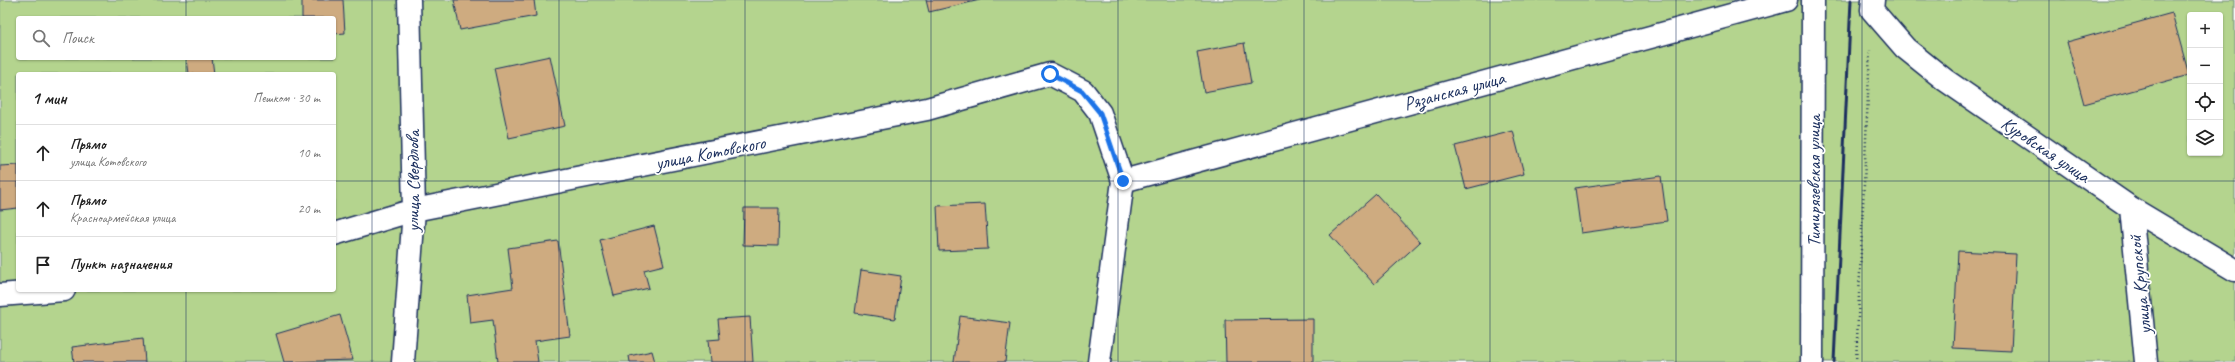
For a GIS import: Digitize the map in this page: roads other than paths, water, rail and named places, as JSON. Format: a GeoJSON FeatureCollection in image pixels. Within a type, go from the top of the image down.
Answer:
{"type":"FeatureCollection","features":[{"type":"Feature","properties":{"kind":"street","name":"улица Свердлова"},"geometry":{"type":"LineString","coordinates":[[403,362],[414,210],[409,0]]}},
{"type":"Feature","properties":{"kind":"street","name":"Рязанская улица"},"geometry":{"type":"LineString","coordinates":[[1123,181],[1786,0]]}},
{"type":"Feature","properties":{"kind":"street","name":"Тимирязевская улица"},"geometry":{"type":"LineString","coordinates":[[1812,362],[1813,0]]}},
{"type":"Feature","properties":{"kind":"street","name":"Куровская улица"},"geometry":{"type":"LineString","coordinates":[[1873,5],[1905,48],[1945,80],[2131,208],[2235,270]]}},
{"type":"Feature","properties":{"kind":"street","name":"улица Котовского"},"geometry":{"type":"LineString","coordinates":[[336,233],[414,210],[927,109],[1050,74],[1082,91],[1100,113],[1123,181]]}},
{"type":"Feature","properties":{"kind":"street"},"geometry":{"type":"LineString","coordinates":[[1099,362],[1123,181]]}},
{"type":"Feature","properties":{"kind":"street","name":"улица Крупской"},"geometry":{"type":"LineString","coordinates":[[2131,208],[2146,362]]}},
{"type":"Feature","properties":{"kind":"street"},"geometry":{"type":"LineString","coordinates":[[0,295],[38,292]]}},
{"type":"Feature","properties":{"kind":"railway"},"geometry":{"type":"LineString","coordinates":[[1834,362],[1851,0]]}}]}
